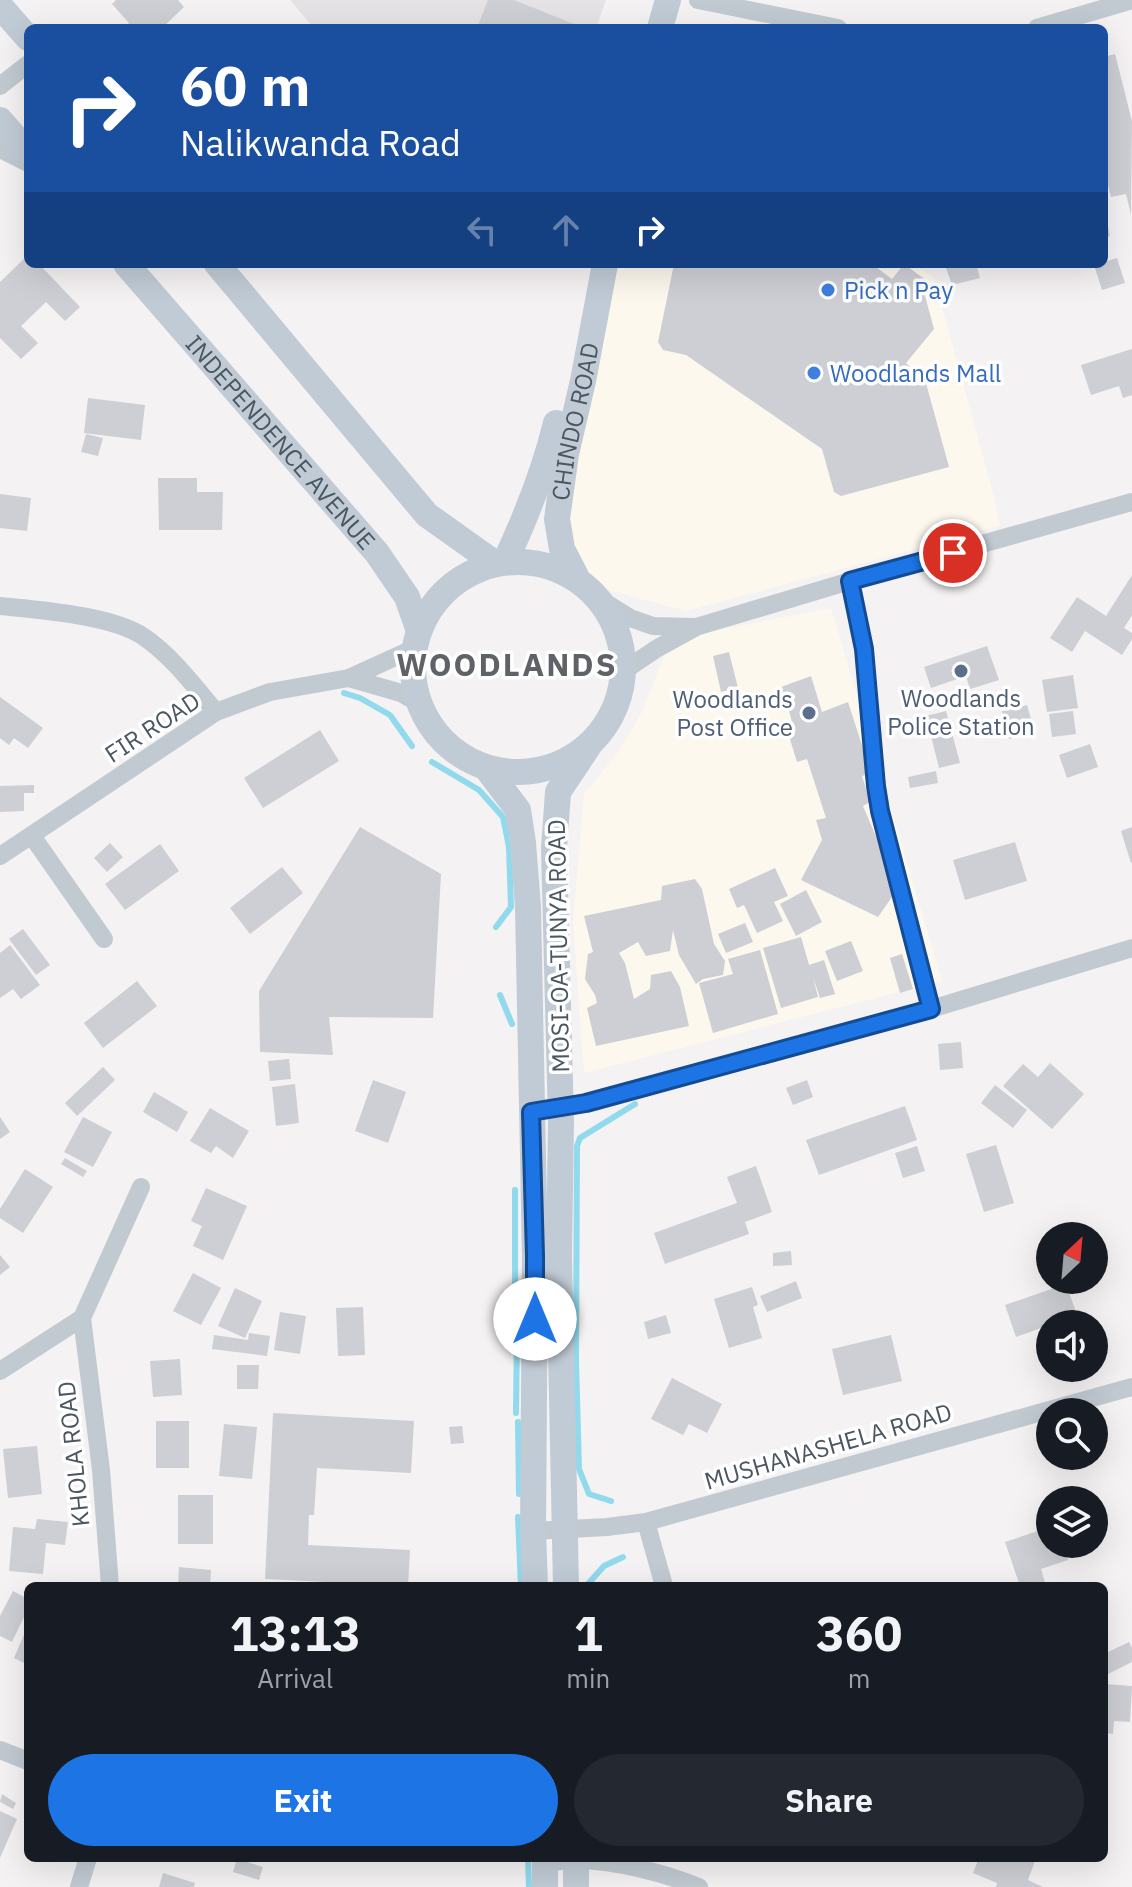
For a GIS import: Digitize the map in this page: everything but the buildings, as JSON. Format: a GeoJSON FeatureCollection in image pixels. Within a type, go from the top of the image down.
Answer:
{"type":"FeatureCollection","features":[{"type":"Feature","properties":{"kind":"main road"},"geometry":{"type":"LineString","coordinates":[[647,24],[652,0]]}},
{"type":"Feature","properties":{"kind":"main road"},"geometry":{"type":"LineString","coordinates":[[661,24],[668,0]]}},
{"type":"Feature","properties":{"kind":"main road"},"geometry":{"type":"LineString","coordinates":[[0,6],[24,33]]}},
{"type":"Feature","properties":{"kind":"main road"},"geometry":{"type":"LineString","coordinates":[[0,120],[24,147]]}},
{"type":"Feature","properties":{"kind":"main road","name":"INDEPENDENCE AVENUE"},"geometry":{"type":"LineString","coordinates":[[129,268],[377,553],[407,597],[417,640]]}},
{"type":"Feature","properties":{"kind":"main road"},"geometry":{"type":"LineString","coordinates":[[220,268],[427,515],[500,563]]}},
{"type":"Feature","properties":{"kind":"main road","name":"CHINDO ROAD"},"geometry":{"type":"LineString","coordinates":[[500,563],[529,511],[550,448],[590,268]]}},
{"type":"Feature","properties":{"kind":"main road","name":"CHINDO ROAD"},"geometry":{"type":"LineString","coordinates":[[576,576],[562,549],[557,519],[566,454],[604,268]]}},
{"type":"Feature","properties":{"kind":"main road"},"geometry":{"type":"LineString","coordinates":[[523,560],[542,563],[576,576],[601,600],[614,622],[622,646],[625,670],[613,712],[588,747],[550,768],[529,773],[508,773],[487,769],[458,755],[434,733],[420,704],[414,676],[417,640],[428,612],[457,581],[476,570],[523,560]]}},
{"type":"Feature","properties":{"kind":"main road","name":"MOSI-OA-TUNYA ROAD"},"geometry":{"type":"LineString","coordinates":[[566,1582],[554,848],[558,792],[588,747]]}},
{"type":"Feature","properties":{"kind":"main road","name":"MOSI-OA-TUNYA ROAD"},"geometry":{"type":"LineString","coordinates":[[487,769],[518,810],[528,907],[535,1256],[535,1582]]}},
{"type":"Feature","properties":{"kind":"main road"},"geometry":{"type":"LineString","coordinates":[[576,1862],[576,1887]]}},
{"type":"Feature","properties":{"kind":"street"},"geometry":{"type":"LineString","coordinates":[[698,0],[818,24]]}},
{"type":"Feature","properties":{"kind":"street"},"geometry":{"type":"LineString","coordinates":[[1051,24],[1132,0]]}},
{"type":"Feature","properties":{"kind":"street"},"geometry":{"type":"LineString","coordinates":[[0,86],[24,67]]}},
{"type":"Feature","properties":{"kind":"street"},"geometry":{"type":"LineString","coordinates":[[0,149],[24,161]]}},
{"type":"Feature","properties":{"kind":"street"},"geometry":{"type":"LineString","coordinates":[[625,670],[696,627],[1132,502]]}},
{"type":"Feature","properties":{"kind":"street"},"geometry":{"type":"LineString","coordinates":[[850,581],[864,649],[880,811],[931,1009]]}},
{"type":"Feature","properties":{"kind":"street"},"geometry":{"type":"LineString","coordinates":[[601,600],[630,618],[653,626],[696,627]]}},
{"type":"Feature","properties":{"kind":"street"},"geometry":{"type":"LineString","coordinates":[[0,606],[115,622],[143,636],[176,666],[216,712]]}},
{"type":"Feature","properties":{"kind":"street","name":"FIR ROAD"},"geometry":{"type":"LineString","coordinates":[[0,856],[216,712],[270,692],[349,678],[417,640]]}},
{"type":"Feature","properties":{"kind":"street","name":"FIR ROAD"},"geometry":{"type":"LineString","coordinates":[[349,678],[401,693],[420,704]]}},
{"type":"Feature","properties":{"kind":"street"},"geometry":{"type":"LineString","coordinates":[[32,836],[104,939]]}},
{"type":"Feature","properties":{"kind":"street"},"geometry":{"type":"LineString","coordinates":[[531,1112],[601,1099],[931,1009],[1132,948]]}},
{"type":"Feature","properties":{"kind":"street"},"geometry":{"type":"LineString","coordinates":[[0,1371],[82,1318],[141,1187]]}},
{"type":"Feature","properties":{"kind":"street","name":"KHOLA ROAD"},"geometry":{"type":"LineString","coordinates":[[82,1318],[101,1470],[110,1582]]}},
{"type":"Feature","properties":{"kind":"street","name":"MUSHANASHELA ROAD"},"geometry":{"type":"LineString","coordinates":[[533,1531],[646,1522],[1132,1387]]}},
{"type":"Feature","properties":{"kind":"street"},"geometry":{"type":"LineString","coordinates":[[646,1522],[663,1582]]}},
{"type":"Feature","properties":{"kind":"street"},"geometry":{"type":"LineString","coordinates":[[0,1750],[24,1759]]}},
{"type":"Feature","properties":{"kind":"street"},"geometry":{"type":"LineString","coordinates":[[79,1887],[87,1862]]}},
{"type":"Feature","properties":{"kind":"street"},"geometry":{"type":"LineString","coordinates":[[545,1869],[567,1862]]}},
{"type":"Feature","properties":{"kind":"street"},"geometry":{"type":"LineString","coordinates":[[598,1862],[673,1877],[699,1887]]}},
{"type":"Feature","properties":{"kind":"shaded area"},"geometry":{"type":"Polygon","coordinates":[[[290,0],[606,0],[597,24],[311,24],[290,0]]]}},
{"type":"Feature","properties":{"kind":"shaded area"},"geometry":{"type":"Polygon","coordinates":[[[606,268],[919,268],[934,278],[1000,526],[686,611],[608,590],[582,566],[554,510],[606,268]]]}},
{"type":"Feature","properties":{"kind":"shaded area"},"geometry":{"type":"Polygon","coordinates":[[[831,608],[942,981],[584,1073],[573,923],[584,794],[616,755],[642,712],[665,654],[689,636],[831,608]]]}},
{"type":"Feature","properties":{"kind":"waterway"},"geometry":{"type":"LineString","coordinates":[[344,693],[390,715],[412,746]]}},
{"type":"Feature","properties":{"kind":"waterway"},"geometry":{"type":"LineString","coordinates":[[432,762],[479,790],[503,817],[509,847],[511,907],[496,927]]}},
{"type":"Feature","properties":{"kind":"waterway"},"geometry":{"type":"LineString","coordinates":[[500,995],[512,1024]]}},
{"type":"Feature","properties":{"kind":"waterway"},"geometry":{"type":"LineString","coordinates":[[611,1501],[589,1494],[579,1469],[577,1146],[580,1138],[635,1104]]}},
{"type":"Feature","properties":{"kind":"waterway"},"geometry":{"type":"LineString","coordinates":[[515,1190],[515,1306]]}},
{"type":"Feature","properties":{"kind":"waterway"},"geometry":{"type":"LineString","coordinates":[[516,1413],[517,1328]]}},
{"type":"Feature","properties":{"kind":"waterway"},"geometry":{"type":"LineString","coordinates":[[518,1422],[519,1494]]}},
{"type":"Feature","properties":{"kind":"waterway"},"geometry":{"type":"LineString","coordinates":[[518,1517],[521,1582]]}},
{"type":"Feature","properties":{"kind":"waterway"},"geometry":{"type":"LineString","coordinates":[[590,1582],[604,1566],[623,1557]]}},
{"type":"Feature","properties":{"kind":"waterway"},"geometry":{"type":"LineString","coordinates":[[528,1862],[529,1887]]}},
{"type":"Feature","properties":{"kind":"place","name":"Pick n Pay"},"geometry":{"type":"Point","coordinates":[828,290]}},
{"type":"Feature","properties":{"kind":"place","name":"Woodlands Mall"},"geometry":{"type":"Point","coordinates":[814,373]}},
{"type":"Feature","properties":{"kind":"place","name":"Woodlands Police Station"},"geometry":{"type":"Point","coordinates":[961,671]}},
{"type":"Feature","properties":{"kind":"place","name":"Woodlands Post Office"},"geometry":{"type":"Point","coordinates":[809,713]}},
{"type":"Feature","properties":{"kind":"district","name":"WOODLANDS"},"geometry":{"type":"Point","coordinates":[507,664]}},
{"type":"Feature","properties":{"kind":"route"},"geometry":{"type":"LineString","coordinates":[[535,1319],[531,1112],[586,1103],[931,1009],[880,811],[864,649],[850,581],[953,553]]}}]}
